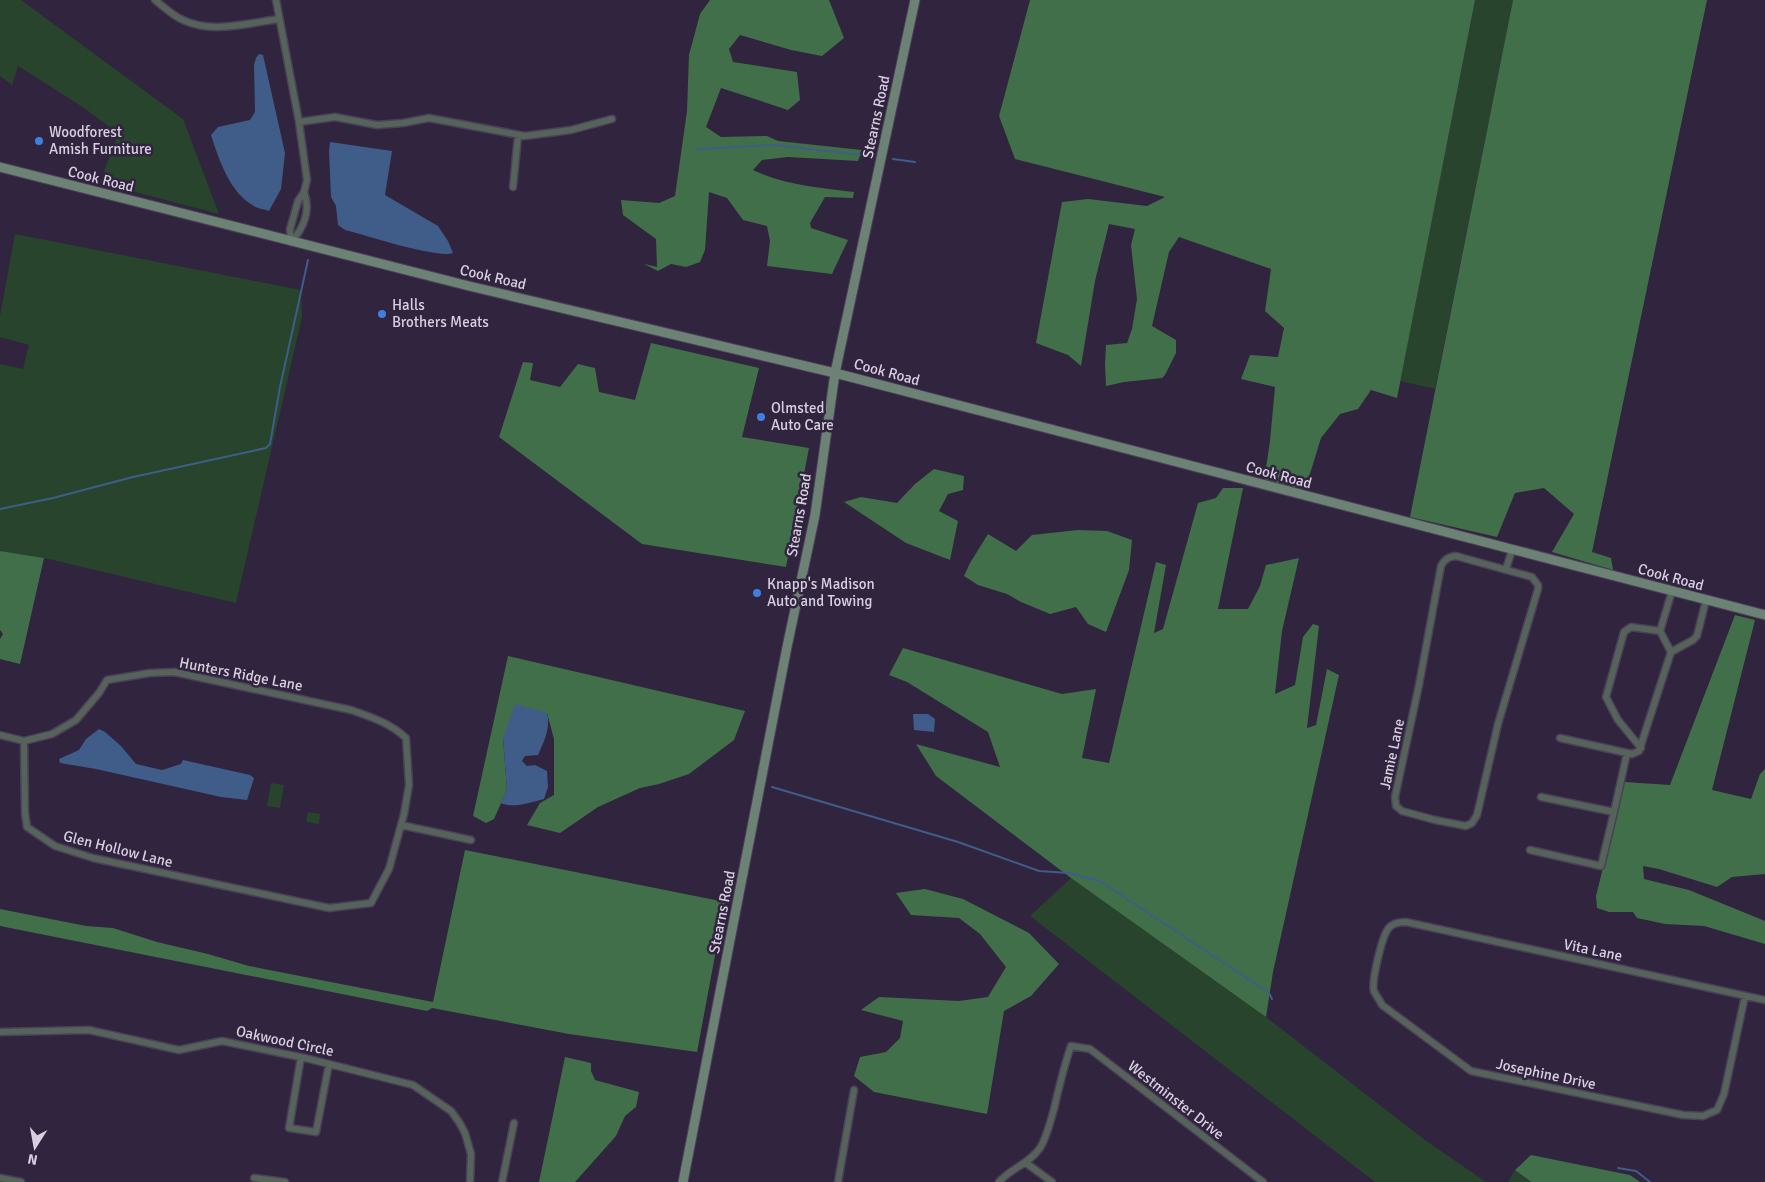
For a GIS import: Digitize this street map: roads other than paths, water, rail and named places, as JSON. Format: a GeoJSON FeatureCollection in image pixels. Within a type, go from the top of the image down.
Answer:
{"type":"FeatureCollection","features":[{"type":"Feature","properties":{"kind":"street"},"geometry":{"type":"LineString","coordinates":[[155,0],[181,20],[191,24],[212,27],[279,19]]}},
{"type":"Feature","properties":{"kind":"street"},"geometry":{"type":"LineString","coordinates":[[276,0],[299,122],[307,180],[304,192],[298,200],[290,229],[291,242]]}},
{"type":"Feature","properties":{"kind":"street","name":"Stearns Road"},"geometry":{"type":"LineString","coordinates":[[683,1182],[815,515],[835,373],[915,0]]}},
{"type":"Feature","properties":{"kind":"street"},"geometry":{"type":"LineString","coordinates":[[299,122],[335,117],[377,125],[429,118],[462,123],[518,136],[571,130],[612,119]]}},
{"type":"Feature","properties":{"kind":"street"},"geometry":{"type":"LineString","coordinates":[[513,187],[518,136]]}},
{"type":"Feature","properties":{"kind":"street","name":"Cook Road"},"geometry":{"type":"LineString","coordinates":[[0,167],[469,286],[835,373],[1765,616]]}},
{"type":"Feature","properties":{"kind":"street"},"geometry":{"type":"LineString","coordinates":[[291,242],[301,232],[308,204],[304,192]]}},
{"type":"Feature","properties":{"kind":"street"},"geometry":{"type":"LineString","coordinates":[[1506,569],[1512,550]]}},
{"type":"Feature","properties":{"kind":"street","name":"Jamie Lane"},"geometry":{"type":"LineString","coordinates":[[1456,556],[1506,569],[1532,577],[1538,585],[1538,589],[1498,724],[1477,815],[1472,823],[1466,826],[1402,811],[1396,806],[1395,797],[1420,685],[1441,566],[1448,557],[1456,556]]}},
{"type":"Feature","properties":{"kind":"street"},"geometry":{"type":"LineString","coordinates":[[1671,652],[1660,631],[1672,591]]}},
{"type":"Feature","properties":{"kind":"street"},"geometry":{"type":"LineString","coordinates":[[1560,738],[1627,753],[1636,753],[1641,748],[1671,652],[1697,636],[1706,600]]}},
{"type":"Feature","properties":{"kind":"street"},"geometry":{"type":"LineString","coordinates":[[1641,748],[1618,720],[1609,706],[1606,697],[1624,632],[1631,627],[1660,631]]}},
{"type":"Feature","properties":{"kind":"street","name":"Hunters Ridge Lane"},"geometry":{"type":"LineString","coordinates":[[0,735],[24,741],[52,734],[76,720],[99,693],[107,680],[174,672],[351,710],[395,728],[406,738],[409,785],[389,869],[371,903],[330,908],[263,894]]}},
{"type":"Feature","properties":{"kind":"street","name":"Glen Hollow Lane"},"geometry":{"type":"LineString","coordinates":[[24,741],[25,813],[27,826],[55,846],[92,858],[263,894]]}},
{"type":"Feature","properties":{"kind":"street"},"geometry":{"type":"LineString","coordinates":[[1530,850],[1601,866],[1627,753]]}},
{"type":"Feature","properties":{"kind":"street"},"geometry":{"type":"LineString","coordinates":[[1541,797],[1614,812]]}},
{"type":"Feature","properties":{"kind":"street"},"geometry":{"type":"LineString","coordinates":[[401,824],[471,840]]}},
{"type":"Feature","properties":{"kind":"street","name":"Josephine Drive"},"geometry":{"type":"LineString","coordinates":[[1415,924],[1397,922],[1388,928],[1374,974],[1374,990],[1382,1005],[1472,1071],[1683,1115],[1703,1116],[1717,1110],[1724,1094],[1745,996]]}},
{"type":"Feature","properties":{"kind":"street","name":"Vita Lane"},"geometry":{"type":"LineString","coordinates":[[1415,924],[1765,1000]]}},
{"type":"Feature","properties":{"kind":"street","name":"Oakwood Circle"},"geometry":{"type":"LineString","coordinates":[[0,1032],[89,1030],[179,1050],[222,1041],[301,1057],[413,1085],[451,1111],[465,1133],[469,1145],[470,1182]]}},
{"type":"Feature","properties":{"kind":"street","name":"Westminster Drive"},"geometry":{"type":"LineString","coordinates":[[1026,1163],[1040,1148],[1048,1130],[1071,1046],[1090,1049],[1263,1182]]}},
{"type":"Feature","properties":{"kind":"street"},"geometry":{"type":"LineString","coordinates":[[301,1057],[289,1128],[316,1132],[330,1064]]}},
{"type":"Feature","properties":{"kind":"street"},"geometry":{"type":"LineString","coordinates":[[838,1182],[854,1090]]}},
{"type":"Feature","properties":{"kind":"street"},"geometry":{"type":"LineString","coordinates":[[502,1182],[514,1123]]}},
{"type":"Feature","properties":{"kind":"street"},"geometry":{"type":"LineString","coordinates":[[999,1182],[1006,1174],[1026,1163],[1052,1182]]}},
{"type":"Feature","properties":{"kind":"street"},"geometry":{"type":"LineString","coordinates":[[0,1178],[21,1182]]}},
{"type":"Feature","properties":{"kind":"street"},"geometry":{"type":"LineString","coordinates":[[254,1178],[285,1182]]}},
{"type":"Feature","properties":{"kind":"water"},"geometry":{"type":"Polygon","coordinates":[[[259,54],[263,55],[285,153],[281,189],[269,211],[256,207],[238,193],[226,175],[211,135],[218,127],[250,120],[255,112],[254,65],[259,54]]]}},
{"type":"Feature","properties":{"kind":"water"},"geometry":{"type":"Polygon","coordinates":[[[330,142],[392,151],[385,195],[438,226],[453,253],[433,253],[418,250],[345,230],[338,225],[336,206],[331,197],[330,142]]]}},
{"type":"Feature","properties":{"kind":"water"},"geometry":{"type":"Polygon","coordinates":[[[515,704],[547,713],[545,740],[538,755],[525,756],[522,761],[527,766],[535,765],[547,771],[548,787],[544,799],[522,804],[506,805],[501,803],[507,790],[503,738],[515,704]]]}},
{"type":"Feature","properties":{"kind":"water"},"geometry":{"type":"Polygon","coordinates":[[[913,714],[928,714],[935,719],[934,732],[914,730],[913,714]]]}},
{"type":"Feature","properties":{"kind":"water"},"geometry":{"type":"Polygon","coordinates":[[[99,729],[121,746],[136,764],[162,770],[181,764],[183,760],[250,775],[254,778],[247,800],[221,797],[96,769],[60,763],[59,759],[79,750],[86,739],[99,729]]]}},
{"type":"Feature","properties":{"kind":"waterway"},"geometry":{"type":"LineString","coordinates":[[696,149],[775,145],[870,156]]}},
{"type":"Feature","properties":{"kind":"waterway"},"geometry":{"type":"LineString","coordinates":[[893,159],[915,162]]}},
{"type":"Feature","properties":{"kind":"waterway"},"geometry":{"type":"LineString","coordinates":[[0,509],[266,448],[270,444],[280,387],[308,260]]}},
{"type":"Feature","properties":{"kind":"waterway"},"geometry":{"type":"LineString","coordinates":[[772,787],[958,842],[1039,871],[1069,873],[1100,881],[1269,993],[1272,999]]}},
{"type":"Feature","properties":{"kind":"waterway"},"geometry":{"type":"LineString","coordinates":[[1618,1168],[1636,1171],[1650,1182]]}},
{"type":"Feature","properties":{"kind":"place","name":"Woodforest Amish Furniture"},"geometry":{"type":"Point","coordinates":[39,141]}},
{"type":"Feature","properties":{"kind":"place","name":"Halls Brothers Meats"},"geometry":{"type":"Point","coordinates":[382,314]}},
{"type":"Feature","properties":{"kind":"place","name":"Olmsted Auto Care"},"geometry":{"type":"Point","coordinates":[761,417]}},
{"type":"Feature","properties":{"kind":"place","name":"Knapp's Madison Auto and Towing"},"geometry":{"type":"Point","coordinates":[757,593]}}]}
